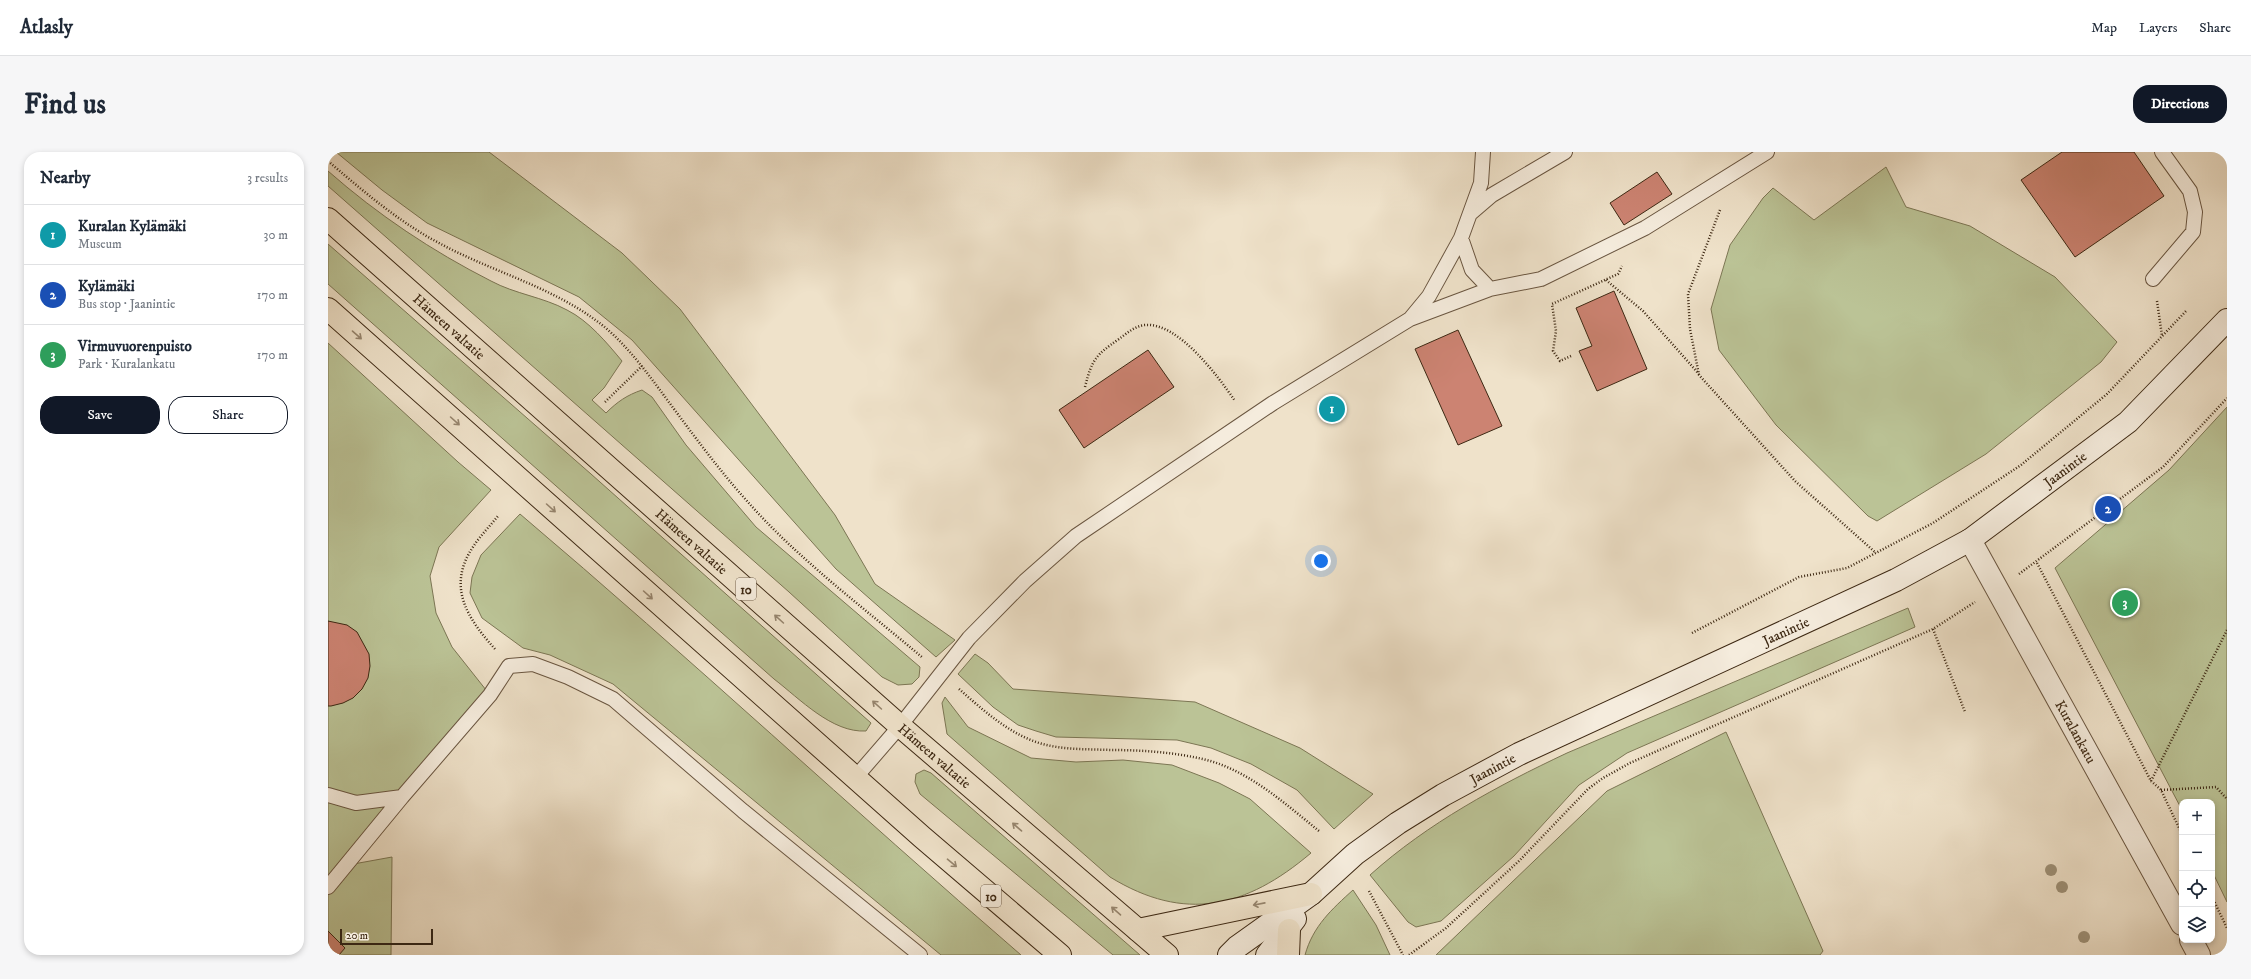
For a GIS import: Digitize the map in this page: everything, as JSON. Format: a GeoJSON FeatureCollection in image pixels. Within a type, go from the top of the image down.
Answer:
{"type":"FeatureCollection","features":[{"type":"Feature","properties":{"kind":"highway","name":"Hämeen valtatie"},"geometry":{"type":"LineString","coordinates":[[328,219],[900,726],[1167,955]]}},
{"type":"Feature","properties":{"kind":"highway","name":"10"},"geometry":{"type":"LineString","coordinates":[[328,309],[855,778],[1060,955]]}},
{"type":"Feature","properties":{"kind":"highway"},"geometry":{"type":"LineString","coordinates":[[1138,930],[1311,894]]}},
{"type":"Feature","properties":{"kind":"highway"},"geometry":{"type":"LineString","coordinates":[[1288,955],[1289,930]]}},
{"type":"Feature","properties":{"kind":"main road","name":"Jaanintie"},"geometry":{"type":"LineString","coordinates":[[1228,955],[1237,946],[1311,894],[1355,854],[1398,822],[1464,784],[1519,754],[1896,580],[1970,540],[2128,422],[2227,320]]}},
{"type":"Feature","properties":{"kind":"main road","name":"Kuralankatu"},"geometry":{"type":"LineString","coordinates":[[1970,540],[2179,919]]}},
{"type":"Feature","properties":{"kind":"main road","name":"Jaanintie"},"geometry":{"type":"LineString","coordinates":[[1267,955],[1289,930],[1311,894]]}},
{"type":"Feature","properties":{"kind":"main road"},"geometry":{"type":"LineString","coordinates":[[2193,943],[2199,955]]}},
{"type":"Feature","properties":{"kind":"lane"},"geometry":{"type":"LineString","coordinates":[[1410,319],[1429,296],[1461,238],[1481,183],[1483,152]]}},
{"type":"Feature","properties":{"kind":"lane"},"geometry":{"type":"LineString","coordinates":[[1469,215],[1492,195],[1565,152]]}},
{"type":"Feature","properties":{"kind":"lane"},"geometry":{"type":"LineString","coordinates":[[855,778],[900,726],[969,638],[1052,555],[1076,536],[1248,419],[1410,319],[1490,289],[1541,279],[1645,228],[1767,152]]}},
{"type":"Feature","properties":{"kind":"lane"},"geometry":{"type":"LineString","coordinates":[[2153,279],[2193,232],[2195,212],[2190,191],[2162,152]]}},
{"type":"Feature","properties":{"kind":"lane"},"geometry":{"type":"LineString","coordinates":[[1461,238],[1472,270],[1490,289]]}},
{"type":"Feature","properties":{"kind":"lane"},"geometry":{"type":"LineString","coordinates":[[328,887],[402,797],[490,695],[509,666],[533,664],[568,676],[613,699],[743,811],[920,955]]}},
{"type":"Feature","properties":{"kind":"lane"},"geometry":{"type":"LineString","coordinates":[[328,795],[356,803],[402,797]]}},
{"type":"Feature","properties":{"kind":"path"},"geometry":{"type":"LineString","coordinates":[[328,161],[418,231],[476,262],[526,282],[586,312],[609,331],[642,366],[706,452],[747,501],[786,541],[941,674],[1006,727],[1039,743],[1064,748],[1124,750],[1200,758],[1235,771],[1273,793],[1319,831]]}},
{"type":"Feature","properties":{"kind":"path"},"geometry":{"type":"LineString","coordinates":[[1699,374],[1690,329],[1688,294],[1721,208]]}},
{"type":"Feature","properties":{"kind":"path"},"geometry":{"type":"LineString","coordinates":[[1571,356],[1560,361],[1553,351],[1556,331],[1552,304],[1618,274],[1645,228]]}},
{"type":"Feature","properties":{"kind":"path"},"geometry":{"type":"LineString","coordinates":[[2153,279],[2162,336]]}},
{"type":"Feature","properties":{"kind":"path"},"geometry":{"type":"LineString","coordinates":[[1606,280],[1643,311],[1795,481],[1876,553]]}},
{"type":"Feature","properties":{"kind":"path"},"geometry":{"type":"LineString","coordinates":[[1692,633],[1799,577],[1846,568],[1933,523],[2021,464],[2107,394],[2187,310]]}},
{"type":"Feature","properties":{"kind":"path"},"geometry":{"type":"LineString","coordinates":[[1085,387],[1089,371],[1097,354],[1133,329],[1144,325],[1157,325],[1176,334],[1218,377],[1248,419]]}},
{"type":"Feature","properties":{"kind":"path"},"geometry":{"type":"LineString","coordinates":[[606,402],[642,366]]}},
{"type":"Feature","properties":{"kind":"path"},"geometry":{"type":"LineString","coordinates":[[2179,828],[2161,790],[2151,781],[2037,563],[2163,467],[2227,398]]}},
{"type":"Feature","properties":{"kind":"path"},"geometry":{"type":"LineString","coordinates":[[498,516],[472,547],[466,560],[460,592],[465,609],[473,624],[509,666]]}},
{"type":"Feature","properties":{"kind":"path"},"geometry":{"type":"LineString","coordinates":[[1409,955],[1452,923],[1519,861],[1572,804],[1603,778],[1630,763],[1933,629],[1964,609]]}},
{"type":"Feature","properties":{"kind":"path"},"geometry":{"type":"LineString","coordinates":[[1933,629],[1964,712]]}},
{"type":"Feature","properties":{"kind":"path"},"geometry":{"type":"LineString","coordinates":[[2151,781],[2227,630]]}},
{"type":"Feature","properties":{"kind":"path"},"geometry":{"type":"LineString","coordinates":[[2161,790],[2216,787],[2227,799]]}},
{"type":"Feature","properties":{"kind":"path"},"geometry":{"type":"LineString","coordinates":[[1369,891],[1403,955]]}},
{"type":"Feature","properties":{"kind":"path"},"geometry":{"type":"LineString","coordinates":[[2215,903],[2227,928]]}},
{"type":"Feature","properties":{"kind":"green space"},"geometry":{"type":"Polygon","coordinates":[[[336,152],[489,152],[622,253],[680,309],[835,515],[875,584],[955,640],[936,657],[836,569],[632,340],[579,297],[427,223],[382,190],[336,152]]]}},
{"type":"Feature","properties":{"kind":"green space"},"geometry":{"type":"Polygon","coordinates":[[[1886,167],[1906,207],[1970,226],[2055,277],[2117,342],[2101,362],[1986,454],[1877,521],[1868,516],[1776,425],[1719,350],[1711,309],[1730,245],[1763,198],[1773,188],[1814,220],[1886,167]]]}},
{"type":"Feature","properties":{"kind":"green space"},"geometry":{"type":"Polygon","coordinates":[[[328,171],[366,203],[427,245],[500,285],[558,306],[583,320],[604,340],[622,361],[604,388],[592,400],[606,413],[622,399],[642,390],[652,397],[686,445],[756,527],[920,667],[919,677],[912,684],[898,685],[882,677],[789,592],[328,186],[328,171]]]}},
{"type":"Feature","properties":{"kind":"green space"},"geometry":{"type":"Polygon","coordinates":[[[328,244],[591,474],[871,723],[866,731],[841,727],[829,721],[806,705],[774,679],[328,284],[328,244]]]}},
{"type":"Feature","properties":{"kind":"green space"},"geometry":{"type":"Polygon","coordinates":[[[328,343],[458,462],[491,490],[439,547],[430,576],[436,613],[452,647],[490,695],[348,865],[392,857],[391,955],[328,955],[328,343]]]}},
{"type":"Feature","properties":{"kind":"green space"},"geometry":{"type":"Polygon","coordinates":[[[2227,407],[2227,902],[2215,877],[2215,799],[2179,799],[2179,804],[2055,568],[2169,470],[2227,407]]]}},
{"type":"Feature","properties":{"kind":"green space"},"geometry":{"type":"Polygon","coordinates":[[[520,514],[646,623],[1021,955],[941,955],[613,684],[550,655],[523,648],[482,618],[470,593],[472,577],[481,555],[520,514]]]}},
{"type":"Feature","properties":{"kind":"green space"},"geometry":{"type":"Polygon","coordinates":[[[1908,608],[1915,627],[1627,753],[1579,785],[1514,856],[1441,921],[1416,927],[1408,922],[1370,875],[1392,856],[1439,822],[1489,792],[1567,753],[1908,608]]]}},
{"type":"Feature","properties":{"kind":"green space"},"geometry":{"type":"Polygon","coordinates":[[[975,654],[988,663],[1013,689],[1195,702],[1300,748],[1373,794],[1334,829],[1297,790],[1251,764],[1211,748],[1177,740],[1056,737],[1018,725],[993,707],[958,674],[975,654]]]}},
{"type":"Feature","properties":{"kind":"green space"},"geometry":{"type":"Polygon","coordinates":[[[945,697],[968,727],[1031,758],[1076,762],[1123,760],[1172,765],[1219,783],[1250,799],[1311,853],[1287,872],[1263,886],[1239,897],[1214,903],[1189,904],[1164,900],[1138,891],[1110,877],[947,734],[942,703],[945,697]]]}},
{"type":"Feature","properties":{"kind":"green space"},"geometry":{"type":"Polygon","coordinates":[[[1726,732],[1823,951],[1820,955],[1436,955],[1607,791],[1726,732]]]}},
{"type":"Feature","properties":{"kind":"green space"},"geometry":{"type":"Polygon","coordinates":[[[924,770],[931,773],[1140,955],[1113,955],[920,794],[915,782],[916,774],[924,770]]]}},
{"type":"Feature","properties":{"kind":"green space"},"geometry":{"type":"Polygon","coordinates":[[[1353,890],[1376,925],[1390,955],[1305,955],[1308,945],[1318,927],[1331,911],[1353,890]]]}},
{"type":"Feature","properties":{"kind":"building"},"geometry":{"type":"Polygon","coordinates":[[[2062,152],[2134,152],[2164,196],[2075,257],[2021,180],[2062,152]]]}},
{"type":"Feature","properties":{"kind":"building"},"geometry":{"type":"Polygon","coordinates":[[[1657,172],[1672,194],[1624,225],[1610,203],[1657,172]]]}},
{"type":"Feature","properties":{"kind":"building"},"geometry":{"type":"Polygon","coordinates":[[[1614,291],[1647,369],[1597,391],[1579,351],[1592,346],[1576,308],[1614,291]]]}},
{"type":"Feature","properties":{"kind":"building"},"geometry":{"type":"Polygon","coordinates":[[[1458,330],[1502,426],[1458,445],[1415,349],[1458,330]]]}},
{"type":"Feature","properties":{"kind":"building"},"geometry":{"type":"Polygon","coordinates":[[[1148,350],[1174,387],[1084,448],[1059,410],[1148,350]]]}},
{"type":"Feature","properties":{"kind":"building"},"geometry":{"type":"Polygon","coordinates":[[[328,621],[347,625],[357,632],[369,654],[370,666],[368,678],[362,689],[353,698],[343,703],[331,706],[328,706],[328,621]]]}},
{"type":"Feature","properties":{"kind":"building"},"geometry":{"type":"Polygon","coordinates":[[[328,931],[345,948],[339,955],[328,955],[328,931]]]}},
{"type":"Feature","properties":{"kind":"place","name":"Kuralan Kylämäki"},"geometry":{"type":"Point","coordinates":[1332,409]}},
{"type":"Feature","properties":{"kind":"place","name":"Kylämäki"},"geometry":{"type":"Point","coordinates":[2108,509]}},
{"type":"Feature","properties":{"kind":"place","name":"Virmuvuorenpuisto"},"geometry":{"type":"Point","coordinates":[2125,603]}}]}
